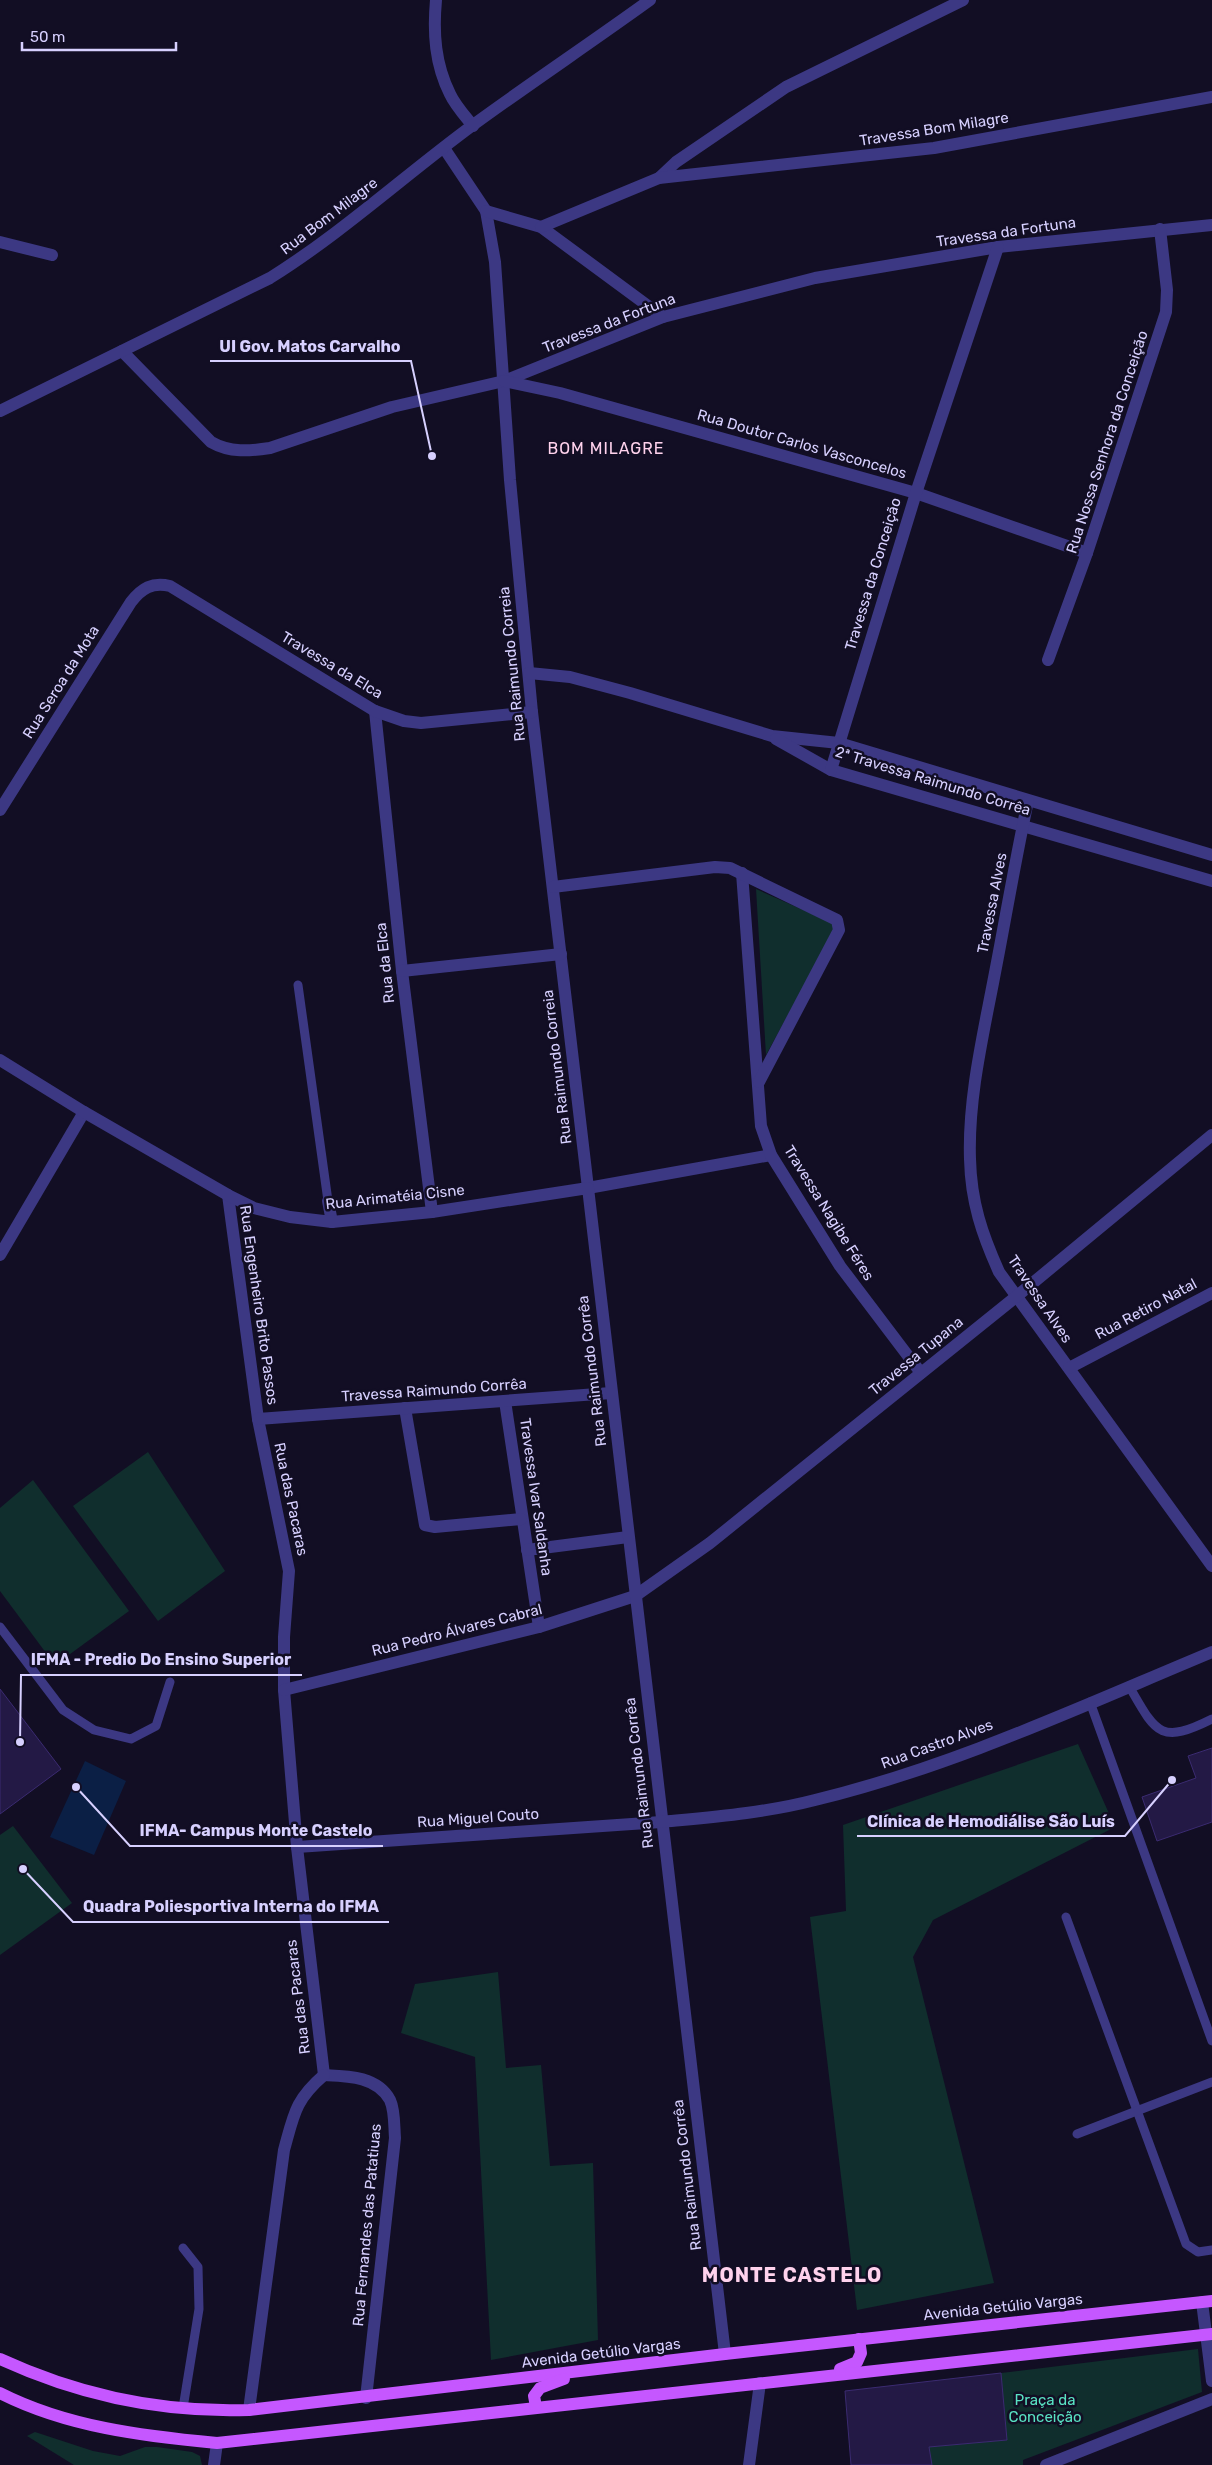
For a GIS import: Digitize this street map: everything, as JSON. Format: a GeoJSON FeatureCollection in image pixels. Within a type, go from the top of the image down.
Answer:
{"type":"FeatureCollection","features":[{"type":"Feature","properties":{"kind":"main road","name":"Avenida Getúlio Vargas"},"geometry":{"type":"LineString","coordinates":[[0,2359],[26,2371],[84,2390],[144,2404],[210,2411],[249,2410],[366,2398],[725,2354],[1207,2302]]}},
{"type":"Feature","properties":{"kind":"main road"},"geometry":{"type":"LineString","coordinates":[[0,2393],[14,2400],[86,2424],[133,2434],[217,2443],[1209,2334]]}},
{"type":"Feature","properties":{"kind":"main road"},"geometry":{"type":"LineString","coordinates":[[799,2379],[851,2366],[857,2362],[861,2353],[859,2339]]}},
{"type":"Feature","properties":{"kind":"main road"},"geometry":{"type":"LineString","coordinates":[[536,2407],[534,2396],[540,2388],[595,2370]]}},
{"type":"Feature","properties":{"kind":"street"},"geometry":{"type":"LineString","coordinates":[[436,0],[434,27],[437,60],[450,95],[473,126]]}},
{"type":"Feature","properties":{"kind":"street","name":"Rua Bom Milagre"},"geometry":{"type":"LineString","coordinates":[[0,412],[270,278],[324,243],[473,126],[650,0]]}},
{"type":"Feature","properties":{"kind":"street","name":"Travessa Bom Milagre"},"geometry":{"type":"LineString","coordinates":[[659,178],[676,162],[786,87],[962,0]]}},
{"type":"Feature","properties":{"kind":"street","name":"Travessa Bom Milagre"},"geometry":{"type":"LineString","coordinates":[[541,227],[659,178],[934,148],[1212,97]]}},
{"type":"Feature","properties":{"kind":"street","name":"Rua Raimundo Correia"},"geometry":{"type":"LineString","coordinates":[[444,148],[486,211],[495,262],[510,480],[532,712],[588,1188]]}},
{"type":"Feature","properties":{"kind":"street"},"geometry":{"type":"LineString","coordinates":[[486,211],[541,227],[663,317]]}},
{"type":"Feature","properties":{"kind":"street","name":"Travessa da Fortuna"},"geometry":{"type":"LineString","coordinates":[[122,351],[211,442],[220,447],[238,451],[270,448],[392,407],[504,381],[663,317],[815,278],[998,247],[1212,225]]}},
{"type":"Feature","properties":{"kind":"street","name":"Rua Nossa Senhora da Conceição"},"geometry":{"type":"LineString","coordinates":[[1048,660],[1087,554],[1166,312],[1167,290],[1160,229]]}},
{"type":"Feature","properties":{"kind":"street"},"geometry":{"type":"LineString","coordinates":[[0,242],[52,255]]}},
{"type":"Feature","properties":{"kind":"street","name":"Travessa da Conceição"},"geometry":{"type":"LineString","coordinates":[[831,770],[916,493],[998,247]]}},
{"type":"Feature","properties":{"kind":"street","name":"Rua Doutor Carlos Vasconcelos"},"geometry":{"type":"LineString","coordinates":[[504,381],[560,393],[916,493],[1087,554]]}},
{"type":"Feature","properties":{"kind":"street","name":"Travessa da Elca"},"geometry":{"type":"LineString","coordinates":[[159,583],[170,586],[374,711],[404,721],[421,723],[532,712]]}},
{"type":"Feature","properties":{"kind":"street","name":"Rua Seroa da Mota"},"geometry":{"type":"LineString","coordinates":[[0,810],[132,602],[147,586],[159,583]]}},
{"type":"Feature","properties":{"kind":"street"},"geometry":{"type":"LineString","coordinates":[[529,673],[570,677],[772,736]]}},
{"type":"Feature","properties":{"kind":"street","name":"Rua da Elca"},"geometry":{"type":"LineString","coordinates":[[374,711],[402,970],[432,1212]]}},
{"type":"Feature","properties":{"kind":"street","name":"2ª Travessa Raimundo Corrêa"},"geometry":{"type":"LineString","coordinates":[[772,736],[839,743],[1212,855]]}},
{"type":"Feature","properties":{"kind":"street","name":"2ª Travessa Raimundo Corrêa"},"geometry":{"type":"LineString","coordinates":[[772,736],[831,770],[1212,881]]}},
{"type":"Feature","properties":{"kind":"street","name":"Travessa Alves"},"geometry":{"type":"LineString","coordinates":[[1028,800],[987,1015],[972,1110],[970,1159],[973,1196],[981,1230],[999,1272],[1212,1566]]}},
{"type":"Feature","properties":{"kind":"street"},"geometry":{"type":"LineString","coordinates":[[553,887],[715,867],[730,868],[837,920],[839,930],[759,1082]]}},
{"type":"Feature","properties":{"kind":"street","name":"Travessa Nagibe Féres"},"geometry":{"type":"LineString","coordinates":[[742,873],[762,1126],[771,1154],[840,1266],[921,1374]]}},
{"type":"Feature","properties":{"kind":"street"},"geometry":{"type":"LineString","coordinates":[[402,970],[560,954]]}},
{"type":"Feature","properties":{"kind":"street","name":"Rua Arimatéia Cisne"},"geometry":{"type":"LineString","coordinates":[[0,1060],[84,1112],[228,1195],[254,1208],[290,1217],[332,1222],[432,1212],[588,1188],[771,1154]]}},
{"type":"Feature","properties":{"kind":"street"},"geometry":{"type":"LineString","coordinates":[[0,1255],[84,1112]]}},
{"type":"Feature","properties":{"kind":"street","name":"Travessa Tupana"},"geometry":{"type":"LineString","coordinates":[[635,1596],[710,1543],[1018,1296],[1212,1134]]}},
{"type":"Feature","properties":{"kind":"street","name":"Rua Raimundo Corrêa"},"geometry":{"type":"LineString","coordinates":[[588,1188],[725,2354]]}},
{"type":"Feature","properties":{"kind":"street","name":"Rua Engenheiro Brito Passos"},"geometry":{"type":"LineString","coordinates":[[228,1195],[258,1419]]}},
{"type":"Feature","properties":{"kind":"street"},"geometry":{"type":"LineString","coordinates":[[328,1201],[332,1222]]}},
{"type":"Feature","properties":{"kind":"street","name":"Rua Retiro Natal"},"geometry":{"type":"LineString","coordinates":[[1069,1368],[1212,1293]]}},
{"type":"Feature","properties":{"kind":"street","name":"Travessa Raimundo Corrêa"},"geometry":{"type":"LineString","coordinates":[[258,1419],[611,1393]]}},
{"type":"Feature","properties":{"kind":"street","name":"Travessa Ivar Saldanha"},"geometry":{"type":"LineString","coordinates":[[505,1401],[539,1627]]}},
{"type":"Feature","properties":{"kind":"street"},"geometry":{"type":"LineString","coordinates":[[405,1408],[425,1525],[436,1527],[522,1519]]}},
{"type":"Feature","properties":{"kind":"street","name":"Rua das Pacaras"},"geometry":{"type":"LineString","coordinates":[[258,1419],[289,1571],[284,1637],[284,1690],[297,1848],[324,2075]]}},
{"type":"Feature","properties":{"kind":"street"},"geometry":{"type":"LineString","coordinates":[[526,1550],[628,1537]]}},
{"type":"Feature","properties":{"kind":"street","name":"Rua Pedro Álvares Cabral"},"geometry":{"type":"LineString","coordinates":[[284,1690],[539,1627],[635,1596]]}},
{"type":"Feature","properties":{"kind":"street","name":"Rua Castro Alves"},"geometry":{"type":"LineString","coordinates":[[661,1822],[741,1814],[814,1801],[899,1776],[966,1752],[1212,1652]]}},
{"type":"Feature","properties":{"kind":"street","name":"Rua Miguel Couto"},"geometry":{"type":"LineString","coordinates":[[297,1848],[661,1822]]}},
{"type":"Feature","properties":{"kind":"street"},"geometry":{"type":"LineString","coordinates":[[249,2410],[284,2150],[295,2108],[308,2089],[324,2075]]}},
{"type":"Feature","properties":{"kind":"street","name":"Rua Fernandes das Patatiuas"},"geometry":{"type":"LineString","coordinates":[[324,2075],[350,2076],[370,2082],[379,2088],[390,2100],[394,2118],[395,2138],[366,2398]]}},
{"type":"Feature","properties":{"kind":"street"},"geometry":{"type":"LineString","coordinates":[[1207,2302],[1212,2381]]}},
{"type":"Feature","properties":{"kind":"street"},"geometry":{"type":"LineString","coordinates":[[749,2465],[760,2383]]}},
{"type":"Feature","properties":{"kind":"street"},"geometry":{"type":"LineString","coordinates":[[1046,2465],[1212,2399]]}},
{"type":"Feature","properties":{"kind":"street"},"geometry":{"type":"LineString","coordinates":[[214,2465],[217,2443]]}},
{"type":"Feature","properties":{"kind":"lane"},"geometry":{"type":"LineString","coordinates":[[298,985],[328,1201]]}},
{"type":"Feature","properties":{"kind":"lane"},"geometry":{"type":"LineString","coordinates":[[0,1628],[63,1710],[94,1730],[132,1739],[156,1726],[170,1682]]}},
{"type":"Feature","properties":{"kind":"lane"},"geometry":{"type":"LineString","coordinates":[[1129,1686],[1138,1703],[1161,1731],[1170,1734],[1188,1732],[1212,1719]]}},
{"type":"Feature","properties":{"kind":"lane"},"geometry":{"type":"LineString","coordinates":[[1090,1702],[1212,2041]]}},
{"type":"Feature","properties":{"kind":"lane"},"geometry":{"type":"LineString","coordinates":[[1066,1917],[1186,2244],[1198,2252],[1212,2250]]}},
{"type":"Feature","properties":{"kind":"lane"},"geometry":{"type":"LineString","coordinates":[[1077,2134],[1212,2082]]}},
{"type":"Feature","properties":{"kind":"lane"},"geometry":{"type":"LineString","coordinates":[[183,2408],[199,2309],[198,2267],[184,2248]]}},
{"type":"Feature","properties":{"kind":"green space"},"geometry":{"type":"Polygon","coordinates":[[[756,889],[837,925],[766,1055],[756,889]]]}},
{"type":"Feature","properties":{"kind":"green space"},"geometry":{"type":"Polygon","coordinates":[[[148,1452],[225,1571],[158,1621],[73,1506],[148,1452]]]}},
{"type":"Feature","properties":{"kind":"green space"},"geometry":{"type":"Polygon","coordinates":[[[33,1480],[129,1611],[55,1665],[0,1591],[0,1508],[33,1480]]]}},
{"type":"Feature","properties":{"kind":"green space"},"geometry":{"type":"Polygon","coordinates":[[[1078,1744],[1115,1827],[933,1920],[913,1957],[994,2283],[857,2310],[810,1917],[846,1911],[843,1825],[1078,1744]]]}},
{"type":"Feature","properties":{"kind":"green space"},"geometry":{"type":"Polygon","coordinates":[[[13,1826],[72,1903],[0,1955],[0,1835],[13,1826]]]}},
{"type":"Feature","properties":{"kind":"green space"},"geometry":{"type":"Polygon","coordinates":[[[498,1972],[506,2068],[541,2065],[550,2166],[593,2163],[598,2340],[491,2360],[475,2057],[401,2033],[415,1984],[498,1972]]]}},
{"type":"Feature","properties":{"kind":"green space","name":"Praça da Conceição"},"geometry":{"type":"Polygon","coordinates":[[[1198,2349],[1202,2392],[1023,2460],[1023,2465],[932,2465],[929,2447],[1007,2440],[1001,2373],[1198,2349]]]}},
{"type":"Feature","properties":{"kind":"green space"},"geometry":{"type":"Polygon","coordinates":[[[35,2432],[93,2451],[120,2456],[145,2447],[192,2452],[200,2456],[202,2465],[74,2465],[27,2436],[35,2432]]]}},
{"type":"Feature","properties":{"kind":"water"},"geometry":{"type":"Polygon","coordinates":[[[85,1761],[126,1781],[94,1855],[50,1837],[85,1761]]]}},
{"type":"Feature","properties":{"kind":"building"},"geometry":{"type":"Polygon","coordinates":[[[0,1689],[61,1769],[0,1814],[0,1689]]]}},
{"type":"Feature","properties":{"kind":"building"},"geometry":{"type":"Polygon","coordinates":[[[1212,1748],[1212,1822],[1157,1841],[1142,1797],[1196,1778],[1188,1756],[1212,1748]]]}},
{"type":"Feature","properties":{"kind":"building"},"geometry":{"type":"Polygon","coordinates":[[[1001,2373],[1007,2440],[929,2447],[932,2465],[851,2465],[845,2391],[1001,2373]]]}},
{"type":"Feature","properties":{"kind":"place","name":"UI Gov. Matos Carvalho"},"geometry":{"type":"Point","coordinates":[432,456]}},
{"type":"Feature","properties":{"kind":"place","name":"IFMA - Predio Do Ensino Superior"},"geometry":{"type":"Point","coordinates":[20,1742]}},
{"type":"Feature","properties":{"kind":"place","name":"Clínica de Hemodiálise São Luís"},"geometry":{"type":"Point","coordinates":[1172,1780]}},
{"type":"Feature","properties":{"kind":"place","name":"IFMA- Campus Monte Castelo"},"geometry":{"type":"Point","coordinates":[76,1787]}},
{"type":"Feature","properties":{"kind":"place","name":"Quadra Poliesportiva Interna do IFMA"},"geometry":{"type":"Point","coordinates":[23,1869]}},
{"type":"Feature","properties":{"kind":"district","name":"BOM MILAGRE"},"geometry":{"type":"Point","coordinates":[606,448]}},
{"type":"Feature","properties":{"kind":"district","name":"MONTE CASTELO"},"geometry":{"type":"Point","coordinates":[792,2275]}}]}
